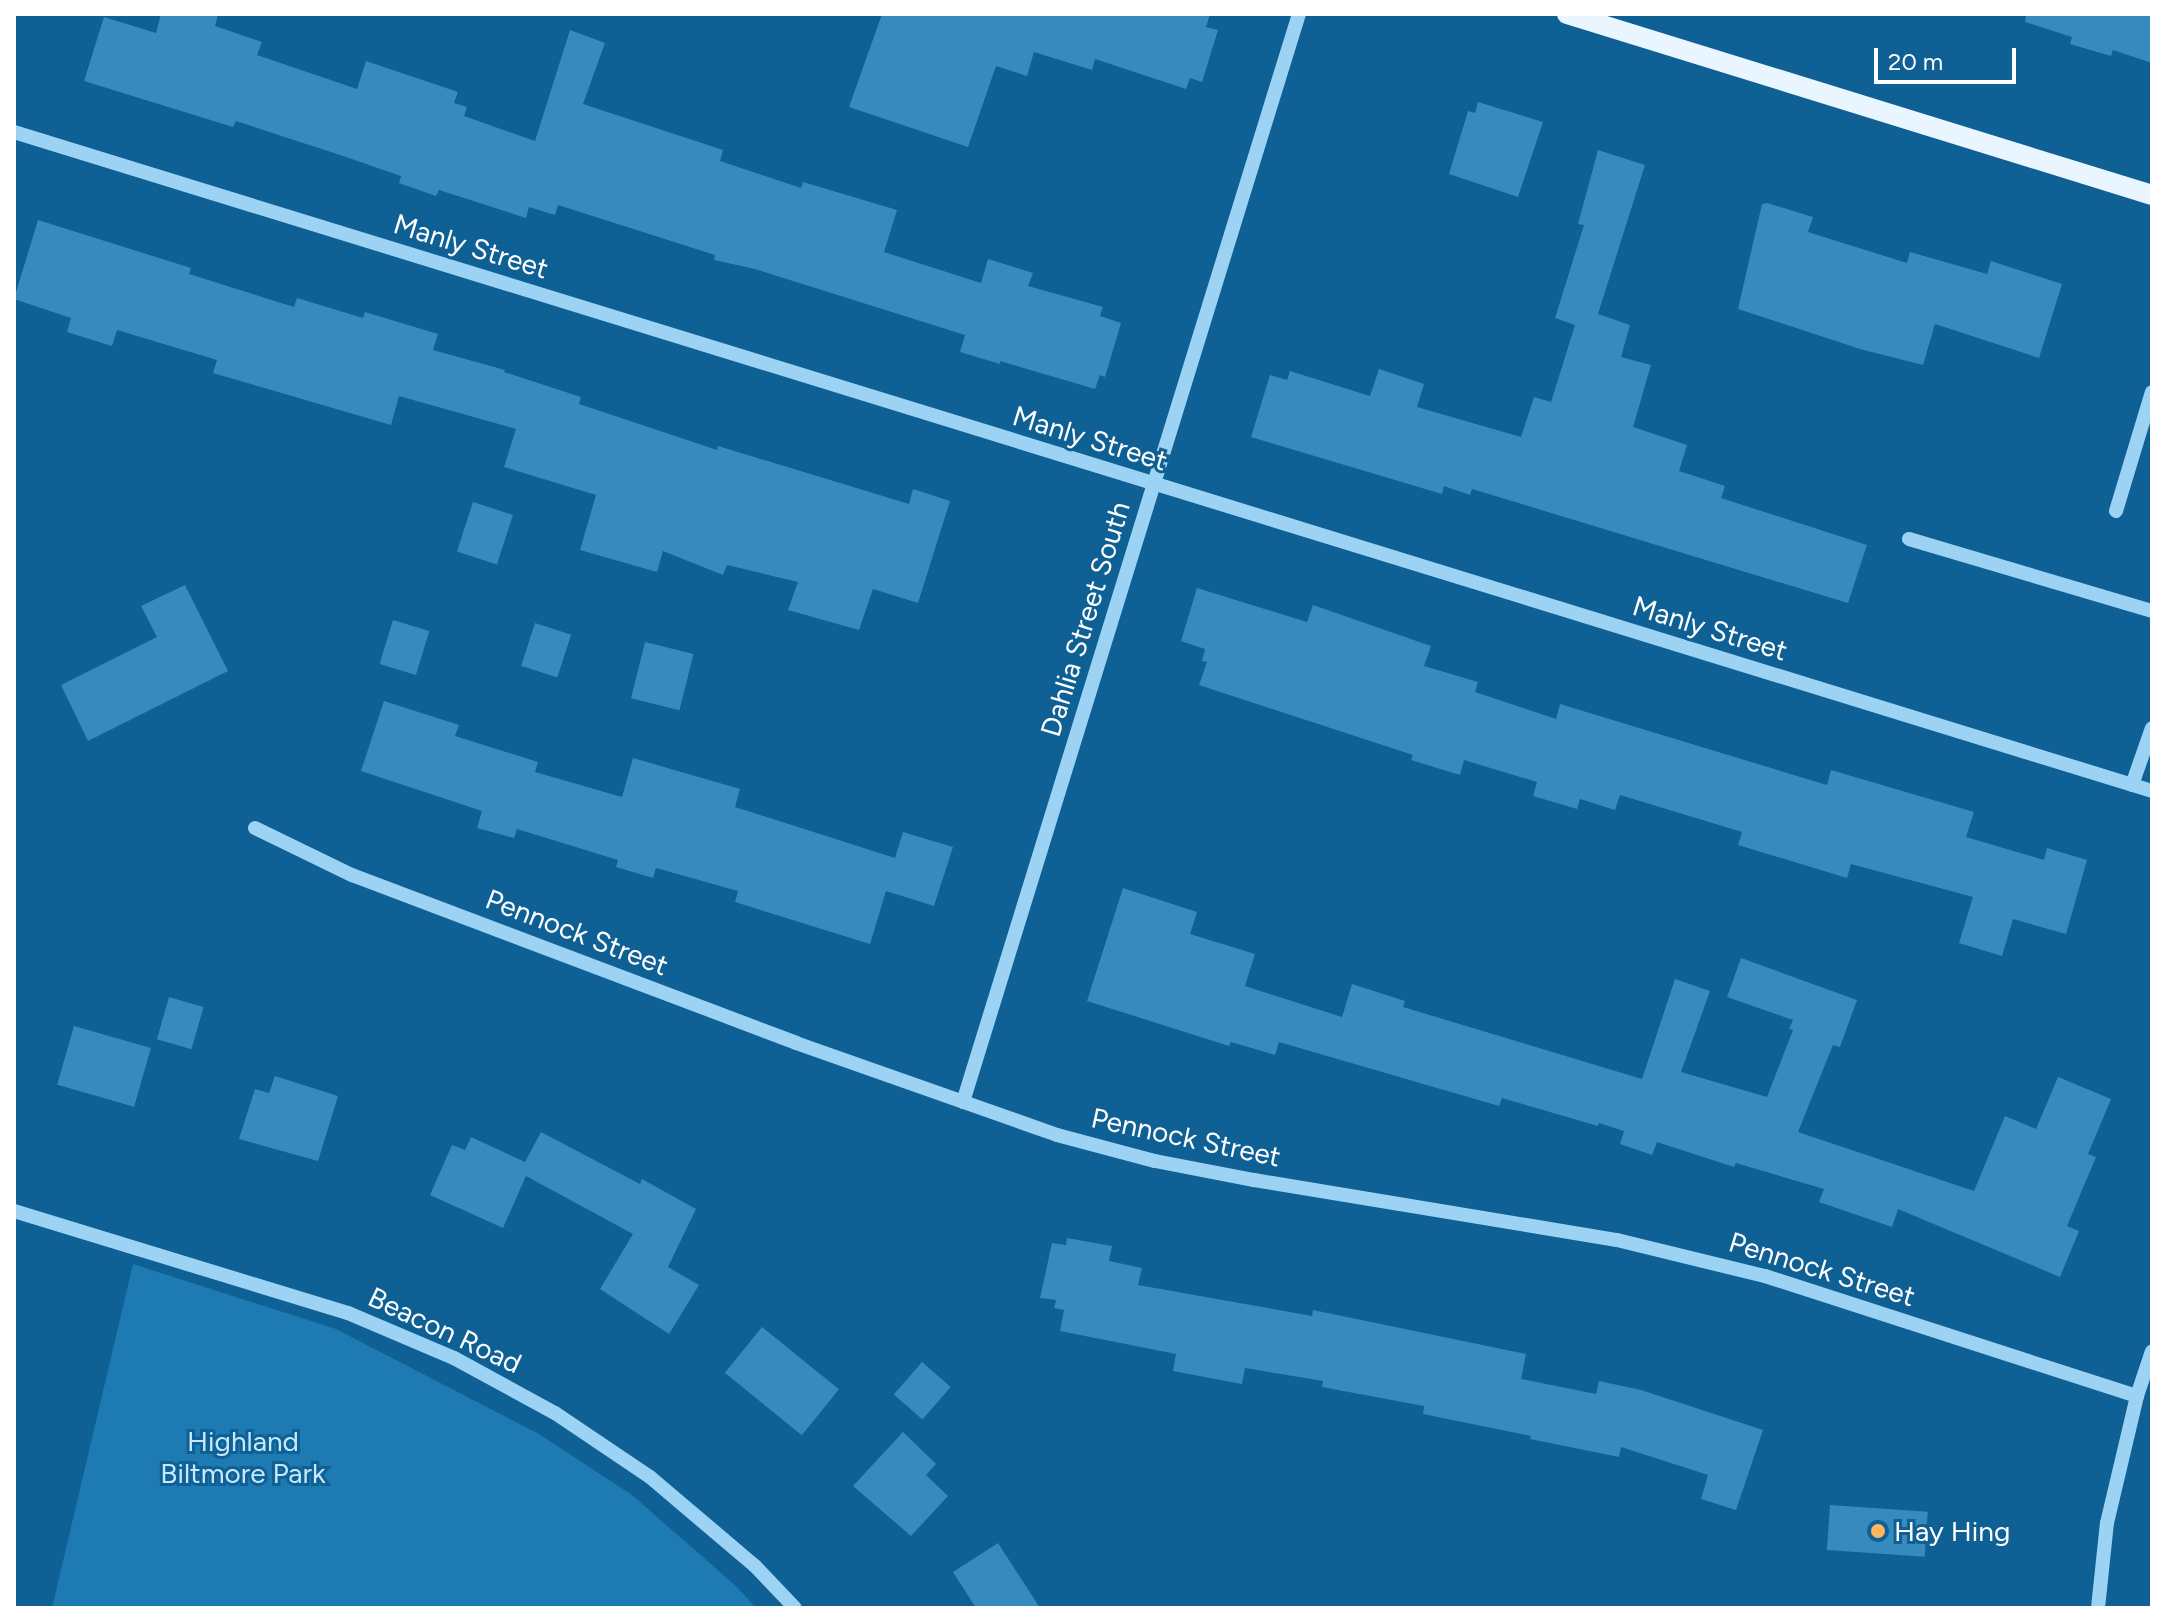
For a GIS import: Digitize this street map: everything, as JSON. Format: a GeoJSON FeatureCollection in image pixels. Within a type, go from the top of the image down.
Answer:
{"type":"FeatureCollection","features":[{"type":"Feature","properties":{"kind":"main road"},"geometry":{"type":"LineString","coordinates":[[1567,14],[2152,195]]}},
{"type":"Feature","properties":{"kind":"street","name":"Dahlia Street South"},"geometry":{"type":"LineString","coordinates":[[963,1102],[1299,14]]}},
{"type":"Feature","properties":{"kind":"street","name":"Manly Street"},"geometry":{"type":"LineString","coordinates":[[14,132],[2152,791]]}},
{"type":"Feature","properties":{"kind":"street"},"geometry":{"type":"LineString","coordinates":[[2116,511],[2152,392]]}},
{"type":"Feature","properties":{"kind":"street"},"geometry":{"type":"LineString","coordinates":[[1909,539],[2152,611]]}},
{"type":"Feature","properties":{"kind":"street"},"geometry":{"type":"LineString","coordinates":[[2132,785],[2152,728]]}},
{"type":"Feature","properties":{"kind":"street","name":"Pennock Street"},"geometry":{"type":"LineString","coordinates":[[255,828],[303,855],[352,875],[1057,1135],[1155,1161],[1617,1240],[1765,1276],[2137,1396]]}},
{"type":"Feature","properties":{"kind":"street","name":"Beacon Road"},"geometry":{"type":"LineString","coordinates":[[14,1211],[348,1313],[454,1358],[555,1413],[650,1477],[755,1566],[795,1608]]}},
{"type":"Feature","properties":{"kind":"street"},"geometry":{"type":"LineString","coordinates":[[2098,1608],[2107,1523],[2137,1396],[2152,1351]]}},
{"type":"Feature","properties":{"kind":"green space","name":"Highland Biltmore Park"},"geometry":{"type":"Polygon","coordinates":[[[133,1264],[336,1329],[539,1434],[632,1495],[736,1586],[756,1608],[52,1608],[133,1264]]]}},
{"type":"Feature","properties":{"kind":"building"},"geometry":{"type":"Polygon","coordinates":[[[161,14],[218,14],[215,26],[262,42],[257,55],[357,89],[366,61],[458,92],[454,103],[467,107],[464,116],[535,141],[570,30],[605,43],[583,104],[723,150],[720,161],[801,188],[803,182],[897,210],[884,252],[981,283],[988,259],[1033,273],[1028,286],[1103,307],[1100,316],[1121,323],[1105,377],[1100,375],[1095,389],[1000,361],[1000,364],[960,352],[965,335],[755,269],[714,260],[715,255],[558,205],[555,215],[529,207],[526,218],[439,190],[436,196],[399,183],[401,176],[236,121],[233,127],[84,81],[104,17],[156,33],[161,14]]]}},
{"type":"Feature","properties":{"kind":"building"},"geometry":{"type":"Polygon","coordinates":[[[882,14],[1210,14],[1206,27],[1218,30],[1202,82],[1190,78],[1186,89],[1095,59],[1092,70],[1034,52],[1027,76],[996,66],[968,147],[849,107],[882,14]]]}},
{"type":"Feature","properties":{"kind":"building"},"geometry":{"type":"Polygon","coordinates":[[[2026,14],[2152,14],[2152,63],[2113,50],[2111,56],[2070,44],[2072,37],[2025,22],[2026,14]]]}},
{"type":"Feature","properties":{"kind":"building"},"geometry":{"type":"Polygon","coordinates":[[[1478,102],[1543,122],[1518,197],[1449,174],[1468,111],[1475,113],[1478,102]]]}},
{"type":"Feature","properties":{"kind":"building"},"geometry":{"type":"Polygon","coordinates":[[[1598,150],[1645,165],[1598,314],[1630,325],[1621,357],[1651,365],[1633,427],[1687,445],[1679,471],[1725,486],[1721,498],[1867,545],[1848,603],[1472,489],[1470,495],[1444,486],[1442,494],[1251,437],[1270,375],[1287,380],[1290,371],[1370,396],[1379,369],[1424,384],[1417,407],[1521,437],[1534,397],[1551,402],[1575,325],[1555,318],[1584,225],[1578,224],[1598,150]]]}},
{"type":"Feature","properties":{"kind":"building"},"geometry":{"type":"Polygon","coordinates":[[[1762,204],[1813,217],[1808,232],[1907,263],[1910,252],[1987,274],[1991,261],[2062,284],[2039,358],[1935,324],[1923,365],[1860,349],[1738,309],[1762,204]]]}},
{"type":"Feature","properties":{"kind":"building"},"geometry":{"type":"Polygon","coordinates":[[[38,220],[191,268],[189,274],[294,307],[297,298],[363,318],[365,312],[438,334],[433,350],[505,370],[581,397],[579,404],[717,450],[718,446],[909,504],[913,489],[950,501],[918,603],[873,589],[859,630],[788,610],[798,582],[727,565],[723,575],[663,551],[657,572],[580,550],[596,495],[504,467],[516,429],[399,396],[391,425],[213,373],[217,360],[117,330],[112,346],[67,332],[71,318],[14,299],[38,220]]]}},
{"type":"Feature","properties":{"kind":"building"},"geometry":{"type":"Polygon","coordinates":[[[473,502],[513,515],[497,564],[457,551],[473,502]]]}},
{"type":"Feature","properties":{"kind":"building"},"geometry":{"type":"Polygon","coordinates":[[[185,585],[228,671],[88,741],[61,685],[157,637],[141,606],[185,585]]]}},
{"type":"Feature","properties":{"kind":"building"},"geometry":{"type":"Polygon","coordinates":[[[1197,588],[1307,622],[1313,605],[1431,646],[1424,666],[1478,682],[1475,692],[1556,719],[1560,704],[1827,785],[1831,770],[1974,812],[1966,837],[2044,860],[2047,848],[2087,860],[2066,934],[2013,919],[2002,956],[1959,943],[1973,897],[1851,864],[1847,878],[1738,845],[1742,832],[1620,795],[1615,810],[1580,799],[1577,809],[1533,796],[1537,782],[1464,760],[1460,775],[1411,760],[1413,755],[1199,685],[1207,662],[1202,661],[1205,649],[1181,641],[1197,588]]]}},
{"type":"Feature","properties":{"kind":"building"},"geometry":{"type":"Polygon","coordinates":[[[393,620],[429,631],[416,675],[380,664],[393,620]]]}},
{"type":"Feature","properties":{"kind":"building"},"geometry":{"type":"Polygon","coordinates":[[[535,623],[571,635],[557,678],[521,666],[535,623]]]}},
{"type":"Feature","properties":{"kind":"building"},"geometry":{"type":"Polygon","coordinates":[[[645,642],[694,654],[679,710],[631,698],[645,642]]]}},
{"type":"Feature","properties":{"kind":"building"},"geometry":{"type":"Polygon","coordinates":[[[384,701],[459,725],[455,736],[538,762],[535,772],[622,797],[633,758],[740,789],[735,807],[895,858],[903,832],[953,847],[934,906],[886,891],[870,944],[735,902],[738,891],[656,868],[653,878],[616,867],[618,860],[517,829],[514,838],[477,828],[482,811],[361,771],[384,701]]]}},
{"type":"Feature","properties":{"kind":"building"},"geometry":{"type":"Polygon","coordinates":[[[1123,888],[1197,912],[1190,934],[1255,954],[1245,986],[1342,1017],[1352,984],[1405,1001],[1403,1007],[1642,1079],[1675,979],[1710,991],[1681,1072],[1767,1097],[1793,1030],[1789,1029],[1793,1020],[1727,997],[1741,958],[1857,1000],[1840,1047],[1833,1045],[1798,1132],[1974,1191],[2005,1116],[2036,1129],[2058,1077],[2111,1099],[2088,1154],[2096,1157],[2067,1226],[2079,1231],[2060,1277],[1898,1209],[1892,1227],[1819,1202],[1824,1189],[1736,1163],[1734,1167],[1657,1142],[1652,1155],[1620,1144],[1624,1131],[1599,1123],[1598,1126],[1502,1098],[1499,1106],[1279,1042],[1275,1055],[1231,1042],[1229,1046],[1087,1001],[1123,888]]]}},
{"type":"Feature","properties":{"kind":"building"},"geometry":{"type":"Polygon","coordinates":[[[169,997],[204,1007],[191,1049],[157,1039],[169,997]]]}},
{"type":"Feature","properties":{"kind":"building"},"geometry":{"type":"Polygon","coordinates":[[[74,1026],[151,1048],[134,1107],[57,1085],[74,1026]]]}},
{"type":"Feature","properties":{"kind":"building"},"geometry":{"type":"Polygon","coordinates":[[[275,1076],[338,1096],[318,1161],[239,1139],[255,1089],[269,1093],[275,1076]]]}},
{"type":"Feature","properties":{"kind":"building"},"geometry":{"type":"Polygon","coordinates":[[[541,1132],[640,1184],[642,1179],[696,1209],[668,1267],[699,1285],[669,1334],[600,1289],[633,1234],[526,1176],[503,1228],[430,1195],[452,1145],[465,1150],[471,1137],[525,1162],[541,1132]]]}},
{"type":"Feature","properties":{"kind":"building"},"geometry":{"type":"Polygon","coordinates":[[[1067,1238],[1112,1246],[1109,1261],[1142,1268],[1138,1285],[1312,1316],[1313,1310],[1526,1354],[1521,1379],[1596,1394],[1599,1381],[1641,1390],[1763,1430],[1736,1510],[1701,1499],[1708,1475],[1621,1447],[1619,1457],[1530,1439],[1531,1436],[1423,1414],[1424,1406],[1322,1387],[1323,1381],[1245,1368],[1242,1384],[1173,1371],[1176,1354],[1060,1331],[1064,1310],[1054,1308],[1056,1300],[1040,1298],[1052,1243],[1066,1245],[1067,1238]]]}},
{"type":"Feature","properties":{"kind":"building"},"geometry":{"type":"Polygon","coordinates":[[[762,1327],[839,1389],[802,1435],[725,1373],[762,1327]]]}},
{"type":"Feature","properties":{"kind":"building"},"geometry":{"type":"Polygon","coordinates":[[[922,1362],[951,1387],[922,1419],[894,1394],[922,1362]]]}},
{"type":"Feature","properties":{"kind":"building"},"geometry":{"type":"Polygon","coordinates":[[[903,1432],[936,1464],[926,1475],[948,1496],[911,1536],[853,1486],[903,1432]]]}},
{"type":"Feature","properties":{"kind":"building","name":"Hay Hing"},"geometry":{"type":"Polygon","coordinates":[[[1830,1505],[1928,1512],[1925,1557],[1827,1550],[1830,1505]]]}},
{"type":"Feature","properties":{"kind":"building"},"geometry":{"type":"Polygon","coordinates":[[[998,1543],[1040,1608],[976,1608],[953,1572],[998,1543]]]}},
{"type":"Feature","properties":{"kind":"place","name":"Hay Hing"},"geometry":{"type":"Point","coordinates":[1878,1531]}}]}
